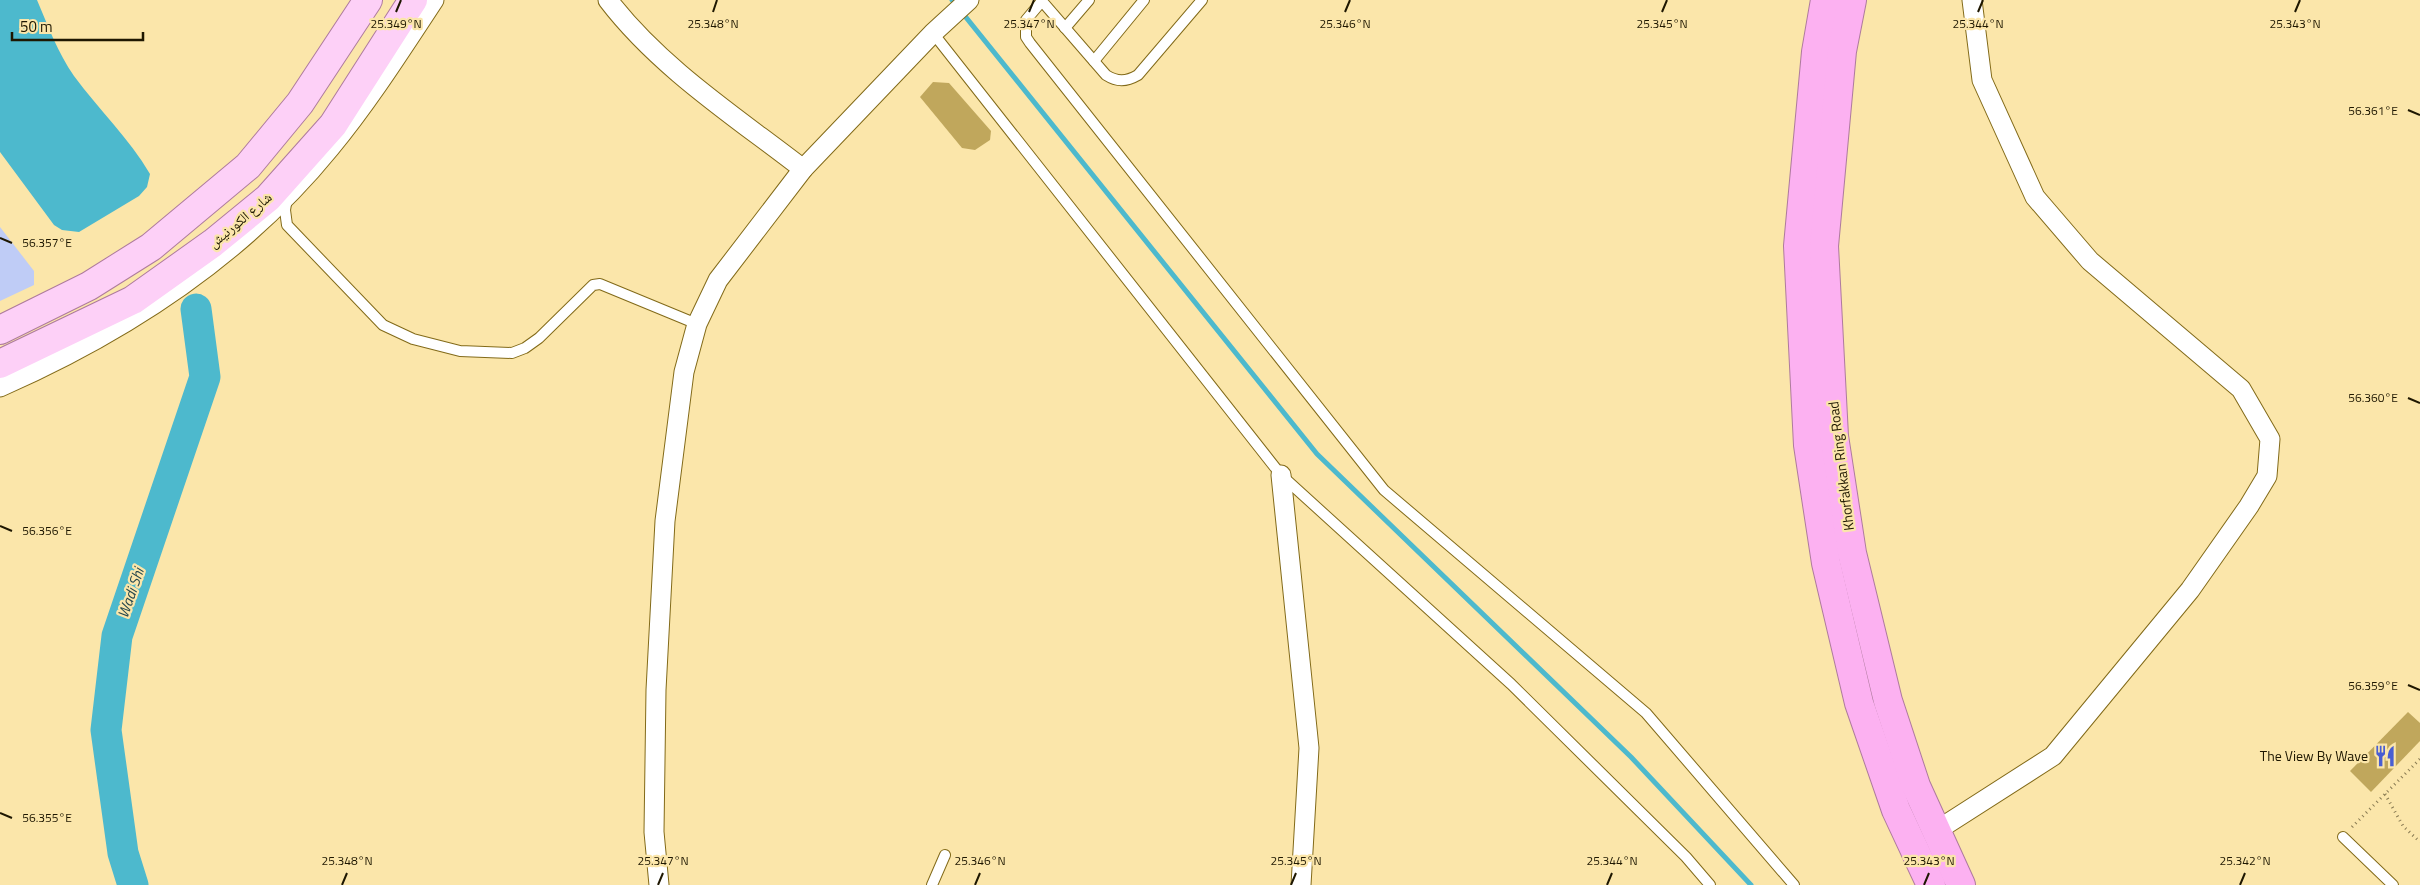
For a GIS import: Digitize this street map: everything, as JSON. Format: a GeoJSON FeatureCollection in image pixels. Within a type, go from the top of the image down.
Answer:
{"type":"FeatureCollection","features":[{"type":"Feature","properties":{"kind":"highway","name":"Khorfakkan Ring Road"},"geometry":{"type":"LineString","coordinates":[[1825,0],[1816,52],[1798,246],[1808,446],[1826,563],[1859,703],[1896,810],[1931,885]]}},
{"type":"Feature","properties":{"kind":"highway","name":"Khorfakkan Ring Road"},"geometry":{"type":"LineString","coordinates":[[1852,0],[1842,51],[1824,246],[1834,436],[1852,553],[1888,701],[1916,786],[1962,885]]}},
{"type":"Feature","properties":{"kind":"main road"},"geometry":{"type":"LineString","coordinates":[[0,330],[89,286],[151,247],[248,166],[300,103],[368,0]]}},
{"type":"Feature","properties":{"kind":"main road","name":"شارع الكورنيش"},"geometry":{"type":"LineString","coordinates":[[0,364],[109,322],[133,300],[278,197],[333,125],[396,27],[423,6]]}},
{"type":"Feature","properties":{"kind":"main road"},"geometry":{"type":"LineString","coordinates":[[278,197],[285,159],[323,116],[337,92],[336,76],[324,68]]}},
{"type":"Feature","properties":{"kind":"street"},"geometry":{"type":"LineString","coordinates":[[608,0],[640,39],[803,170]]}},
{"type":"Feature","properties":{"kind":"street"},"geometry":{"type":"LineString","coordinates":[[659,885],[654,832],[655,737],[665,521],[684,372],[697,324],[718,280],[803,170],[933,32],[969,0]]}},
{"type":"Feature","properties":{"kind":"street"},"geometry":{"type":"LineString","coordinates":[[1936,831],[2053,756],[2190,590],[2249,506],[2267,476],[2270,439],[2241,389],[2090,262],[2035,196],[1982,80],[1972,0]]}},
{"type":"Feature","properties":{"kind":"street"},"geometry":{"type":"LineString","coordinates":[[0,387],[67,356],[109,322],[168,296],[258,223],[278,197],[330,148],[351,122],[423,6]]}},
{"type":"Feature","properties":{"kind":"street"},"geometry":{"type":"LineString","coordinates":[[1281,475],[1309,748],[1301,885]]}},
{"type":"Feature","properties":{"kind":"lane"},"geometry":{"type":"LineString","coordinates":[[1065,28],[1089,0]]}},
{"type":"Feature","properties":{"kind":"lane"},"geometry":{"type":"LineString","coordinates":[[1094,61],[1144,0]]}},
{"type":"Feature","properties":{"kind":"lane"},"geometry":{"type":"LineString","coordinates":[[1202,0],[1138,75],[1125,81],[1112,79],[1041,1],[1026,20],[1026,37],[1384,490],[1646,713],[1794,885]]}},
{"type":"Feature","properties":{"kind":"lane"},"geometry":{"type":"LineString","coordinates":[[933,32],[1281,475],[1511,684],[1686,857],[1710,885]]}},
{"type":"Feature","properties":{"kind":"lane"},"geometry":{"type":"LineString","coordinates":[[278,197],[285,210],[287,225],[383,325],[402,336],[460,351],[512,353],[525,348],[539,338],[593,285],[600,284],[697,324]]}},
{"type":"Feature","properties":{"kind":"lane"},"geometry":{"type":"LineString","coordinates":[[258,223],[287,225]]}},
{"type":"Feature","properties":{"kind":"lane"},"geometry":{"type":"LineString","coordinates":[[2343,837],[2393,885]]}},
{"type":"Feature","properties":{"kind":"lane"},"geometry":{"type":"LineString","coordinates":[[932,885],[945,855]]}},
{"type":"Feature","properties":{"kind":"path"},"geometry":{"type":"LineString","coordinates":[[2343,837],[2420,759]]}},
{"type":"Feature","properties":{"kind":"path"},"geometry":{"type":"LineString","coordinates":[[2386,794],[2403,826],[2420,842]]}},
{"type":"Feature","properties":{"kind":"shaded area"},"geometry":{"type":"Polygon","coordinates":[[[0,0],[37,0],[68,67],[133,148],[150,174],[147,187],[139,196],[79,232],[62,230],[54,225],[0,152],[0,0]]]}},
{"type":"Feature","properties":{"kind":"shaded area"},"geometry":{"type":"Polygon","coordinates":[[[0,227],[34,271],[34,285],[0,301],[0,227]]]}},
{"type":"Feature","properties":{"kind":"building"},"geometry":{"type":"Polygon","coordinates":[[[933,82],[949,83],[991,131],[990,140],[975,150],[962,148],[920,97],[933,82]]]}},
{"type":"Feature","properties":{"kind":"building","name":"The View By Wave"},"geometry":{"type":"Polygon","coordinates":[[[2408,712],[2420,723],[2420,741],[2371,792],[2350,771],[2408,712]]]}},
{"type":"Feature","properties":{"kind":"waterway"},"geometry":{"type":"LineString","coordinates":[[952,0],[1317,454],[1631,757],[1751,885]]}},
{"type":"Feature","properties":{"kind":"waterway","name":"Wadi Shi"},"geometry":{"type":"LineString","coordinates":[[133,885],[123,853],[106,730],[117,636],[205,377],[196,309]]}},
{"type":"Feature","properties":{"kind":"place","name":"The View By Wave"},"geometry":{"type":"Point","coordinates":[2385,756]}}]}
